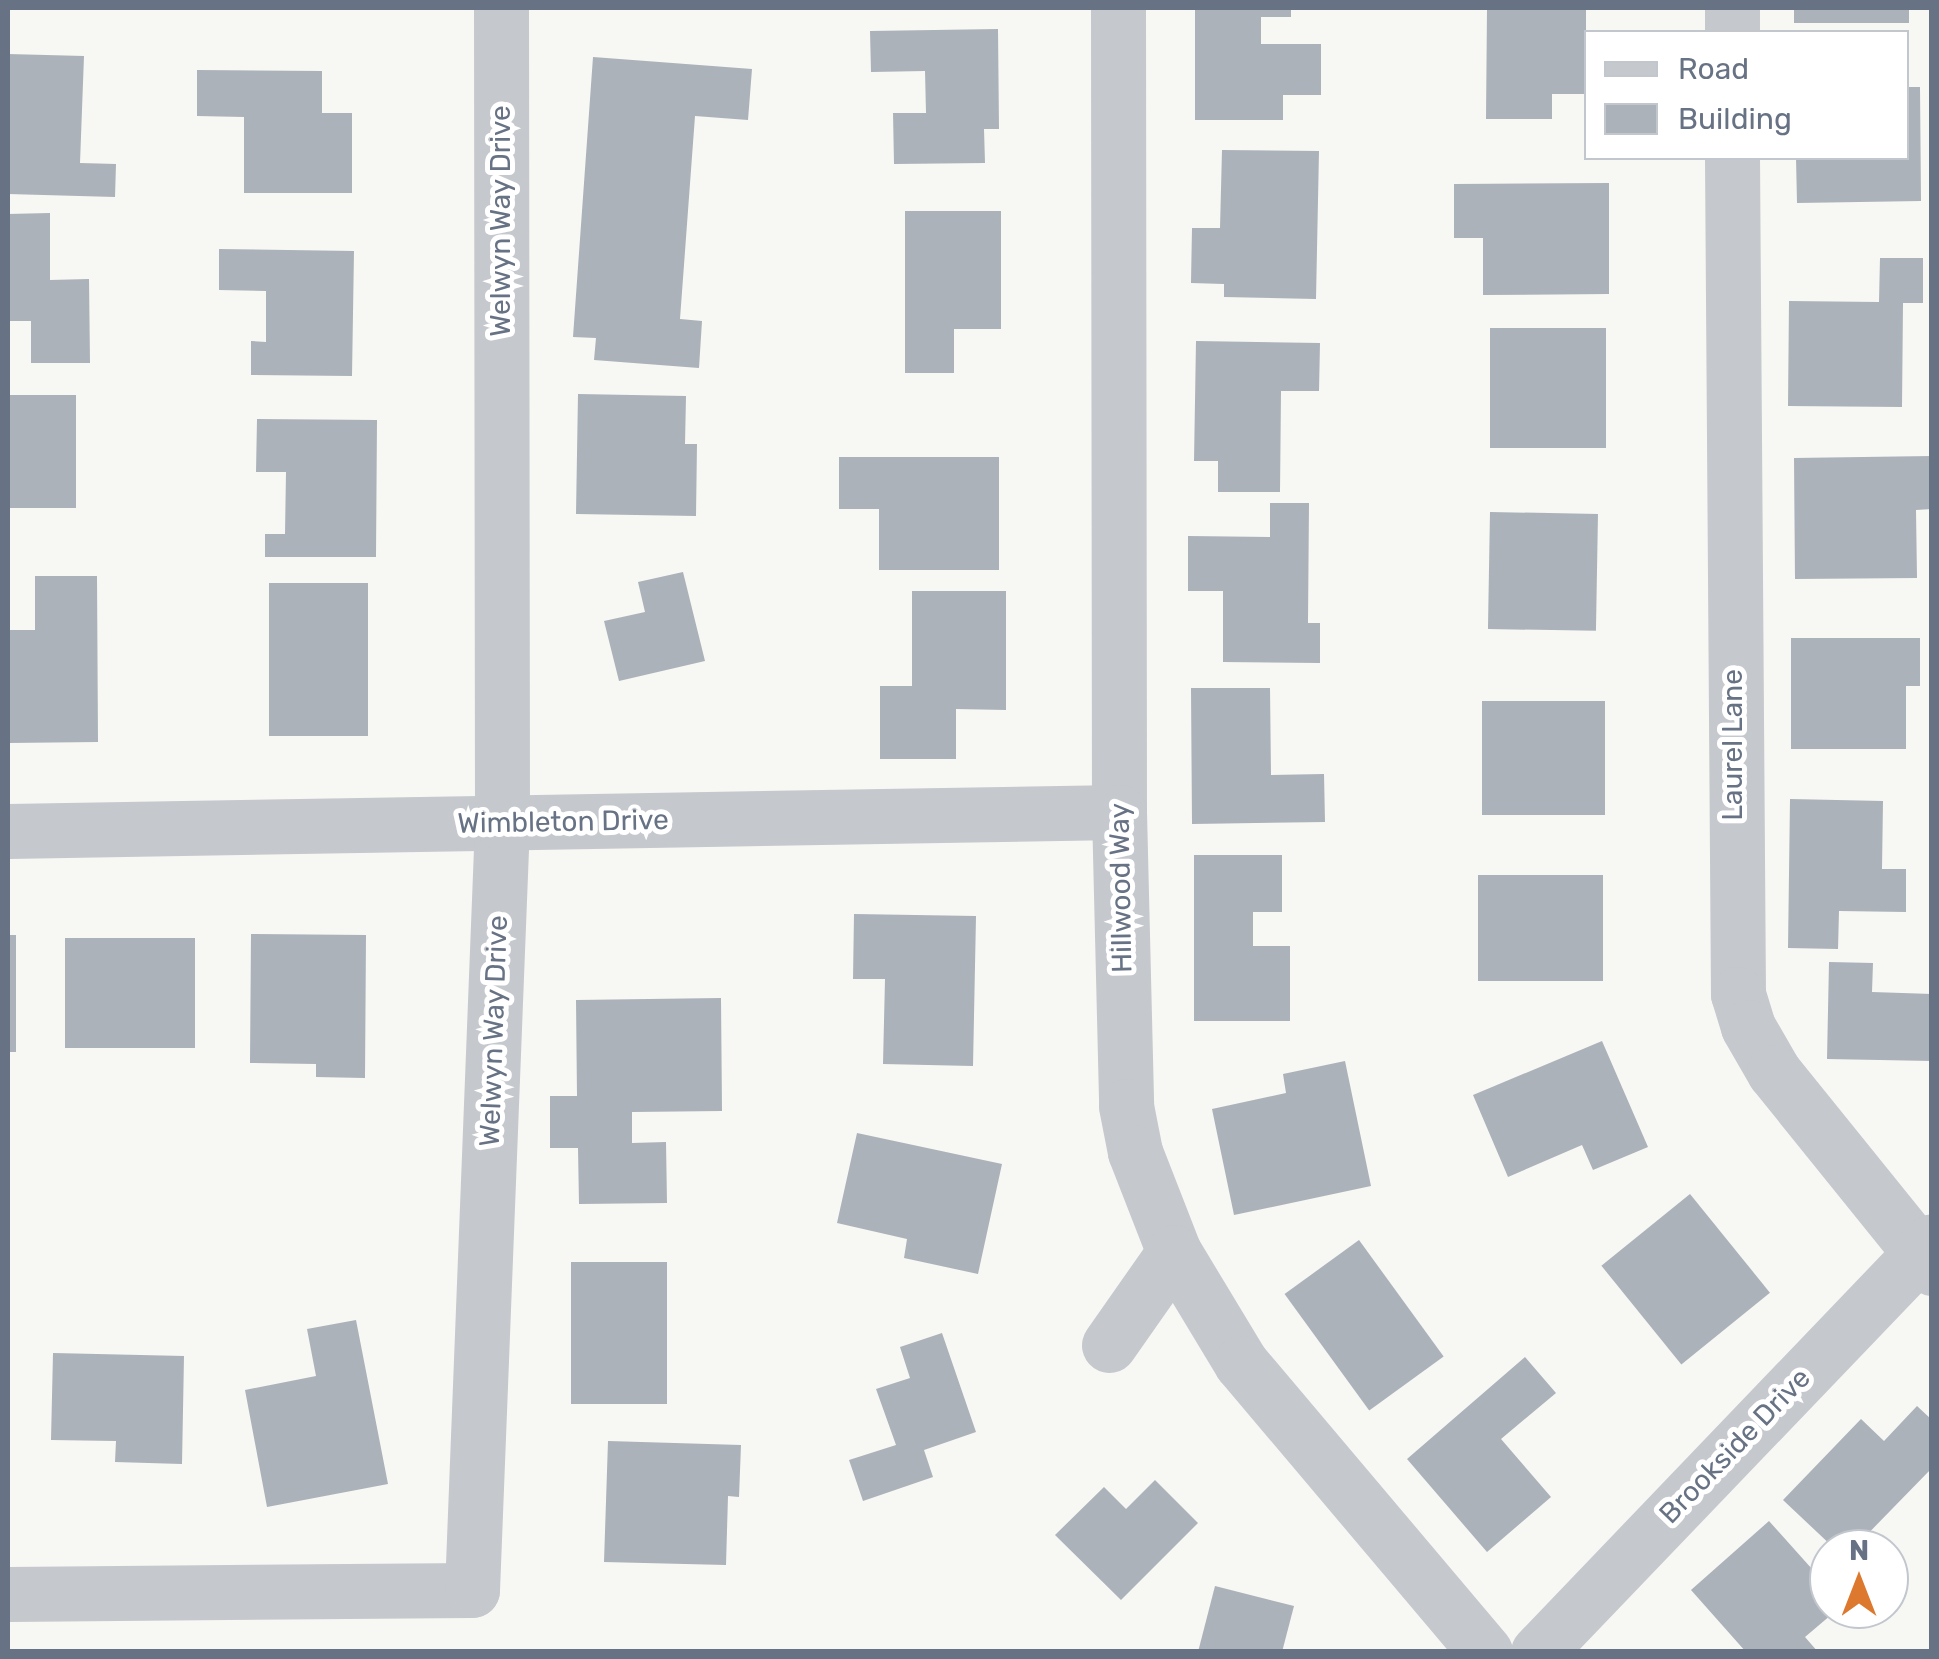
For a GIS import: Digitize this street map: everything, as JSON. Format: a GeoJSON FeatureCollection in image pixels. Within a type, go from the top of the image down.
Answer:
{"type":"FeatureCollection","features":[{"type":"Feature","properties":{"kind":"street","name":"Welwyn Way Drive"},"geometry":{"type":"LineString","coordinates":[[8,1594],[472,1590],[502,823],[501,8]]}},
{"type":"Feature","properties":{"kind":"street","name":"Hillwood Way"},"geometry":{"type":"LineString","coordinates":[[1118,8],[1118,812],[1126,1106],[1154,1211],[1174,1252],[1241,1362],[1485,1652]]}},
{"type":"Feature","properties":{"kind":"street","name":"Laurel Lane"},"geometry":{"type":"LineString","coordinates":[[1732,160],[1738,994],[1774,1072],[1927,1254]]}},
{"type":"Feature","properties":{"kind":"street","name":"Wimbleton Drive"},"geometry":{"type":"LineString","coordinates":[[8,831],[1118,812]]}},
{"type":"Feature","properties":{"kind":"street"},"geometry":{"type":"LineString","coordinates":[[1109,1345],[1174,1252]]}},
{"type":"Feature","properties":{"kind":"street","name":"Brookside Drive"},"geometry":{"type":"LineString","coordinates":[[1538,1652],[1927,1254]]}},
{"type":"Feature","properties":{"kind":"building"},"geometry":{"type":"Polygon","coordinates":[[[1195,8],[1291,8],[1291,17],[1261,17],[1261,44],[1321,44],[1321,95],[1283,95],[1283,120],[1195,120],[1195,8]]]}},
{"type":"Feature","properties":{"kind":"building"},"geometry":{"type":"Polygon","coordinates":[[[1487,8],[1586,8],[1584,94],[1552,94],[1552,119],[1486,119],[1487,8]]]}},
{"type":"Feature","properties":{"kind":"building"},"geometry":{"type":"Polygon","coordinates":[[[1794,8],[1909,8],[1909,23],[1794,23],[1794,8]]]}},
{"type":"Feature","properties":{"kind":"building"},"geometry":{"type":"Polygon","coordinates":[[[998,29],[999,129],[984,129],[985,163],[894,164],[893,113],[926,113],[925,71],[871,72],[870,31],[998,29]]]}},
{"type":"Feature","properties":{"kind":"building"},"geometry":{"type":"Polygon","coordinates":[[[8,54],[84,56],[80,163],[116,164],[115,197],[8,194],[8,54]]]}},
{"type":"Feature","properties":{"kind":"building"},"geometry":{"type":"Polygon","coordinates":[[[593,57],[752,69],[748,120],[695,116],[680,319],[702,321],[699,368],[594,360],[596,338],[573,337],[593,57]]]}},
{"type":"Feature","properties":{"kind":"building"},"geometry":{"type":"Polygon","coordinates":[[[197,70],[322,71],[322,113],[352,113],[352,193],[244,193],[244,117],[197,116],[197,70]]]}},
{"type":"Feature","properties":{"kind":"building"},"geometry":{"type":"Polygon","coordinates":[[[1909,87],[1920,87],[1921,201],[1797,203],[1796,160],[1909,160],[1909,87]]]}},
{"type":"Feature","properties":{"kind":"building"},"geometry":{"type":"Polygon","coordinates":[[[1222,150],[1319,151],[1316,299],[1224,297],[1224,284],[1191,283],[1192,228],[1220,228],[1222,150]]]}},
{"type":"Feature","properties":{"kind":"building"},"geometry":{"type":"Polygon","coordinates":[[[1609,183],[1609,294],[1483,295],[1483,238],[1454,238],[1454,184],[1609,183]]]}},
{"type":"Feature","properties":{"kind":"building"},"geometry":{"type":"Polygon","coordinates":[[[905,211],[1001,211],[1001,329],[954,329],[954,373],[905,373],[905,211]]]}},
{"type":"Feature","properties":{"kind":"building"},"geometry":{"type":"Polygon","coordinates":[[[50,213],[50,280],[89,279],[90,363],[31,363],[31,321],[8,321],[8,214],[50,213]]]}},
{"type":"Feature","properties":{"kind":"building"},"geometry":{"type":"Polygon","coordinates":[[[219,249],[354,251],[352,376],[251,375],[251,341],[266,342],[266,291],[219,290],[219,249]]]}},
{"type":"Feature","properties":{"kind":"building"},"geometry":{"type":"Polygon","coordinates":[[[1880,258],[1923,258],[1923,303],[1903,303],[1902,407],[1788,406],[1789,301],[1879,302],[1880,258]]]}},
{"type":"Feature","properties":{"kind":"building"},"geometry":{"type":"Polygon","coordinates":[[[1490,328],[1606,328],[1606,448],[1490,448],[1490,328]]]}},
{"type":"Feature","properties":{"kind":"building"},"geometry":{"type":"Polygon","coordinates":[[[1196,341],[1320,343],[1319,391],[1281,391],[1280,492],[1218,492],[1218,461],[1194,461],[1196,341]]]}},
{"type":"Feature","properties":{"kind":"building"},"geometry":{"type":"Polygon","coordinates":[[[578,394],[686,396],[685,444],[697,444],[696,516],[576,514],[578,394]]]}},
{"type":"Feature","properties":{"kind":"building"},"geometry":{"type":"Polygon","coordinates":[[[8,395],[76,395],[76,508],[8,508],[8,395]]]}},
{"type":"Feature","properties":{"kind":"building"},"geometry":{"type":"Polygon","coordinates":[[[257,419],[377,420],[376,557],[265,557],[265,534],[285,534],[286,472],[256,472],[257,419]]]}},
{"type":"Feature","properties":{"kind":"building"},"geometry":{"type":"Polygon","coordinates":[[[1932,456],[1932,509],[1916,510],[1917,578],[1795,579],[1794,458],[1932,456]]]}},
{"type":"Feature","properties":{"kind":"building"},"geometry":{"type":"Polygon","coordinates":[[[839,457],[999,457],[999,570],[879,570],[879,509],[839,509],[839,457]]]}},
{"type":"Feature","properties":{"kind":"building"},"geometry":{"type":"Polygon","coordinates":[[[1270,503],[1309,503],[1308,623],[1320,623],[1320,663],[1223,662],[1223,591],[1188,591],[1188,536],[1270,537],[1270,503]]]}},
{"type":"Feature","properties":{"kind":"building"},"geometry":{"type":"Polygon","coordinates":[[[1490,512],[1598,514],[1596,631],[1488,629],[1490,512]]]}},
{"type":"Feature","properties":{"kind":"building"},"geometry":{"type":"Polygon","coordinates":[[[683,572],[705,661],[619,681],[604,621],[645,612],[638,582],[683,572]]]}},
{"type":"Feature","properties":{"kind":"building"},"geometry":{"type":"Polygon","coordinates":[[[35,576],[97,576],[98,742],[8,743],[8,630],[35,630],[35,576]]]}},
{"type":"Feature","properties":{"kind":"building"},"geometry":{"type":"Polygon","coordinates":[[[269,583],[368,583],[368,736],[269,736],[269,583]]]}},
{"type":"Feature","properties":{"kind":"building"},"geometry":{"type":"Polygon","coordinates":[[[912,591],[1006,591],[1006,710],[956,709],[956,759],[880,759],[880,686],[912,686],[912,591]]]}},
{"type":"Feature","properties":{"kind":"building"},"geometry":{"type":"Polygon","coordinates":[[[1791,638],[1920,638],[1920,686],[1906,686],[1906,749],[1791,749],[1791,638]]]}},
{"type":"Feature","properties":{"kind":"building"},"geometry":{"type":"Polygon","coordinates":[[[1191,688],[1270,688],[1271,775],[1324,774],[1325,822],[1192,824],[1191,688]]]}},
{"type":"Feature","properties":{"kind":"building"},"geometry":{"type":"Polygon","coordinates":[[[1482,701],[1605,701],[1605,815],[1482,815],[1482,701]]]}},
{"type":"Feature","properties":{"kind":"building"},"geometry":{"type":"Polygon","coordinates":[[[1790,799],[1883,801],[1882,869],[1906,869],[1906,912],[1839,911],[1838,949],[1788,948],[1790,799]]]}},
{"type":"Feature","properties":{"kind":"building"},"geometry":{"type":"Polygon","coordinates":[[[1194,855],[1282,855],[1282,912],[1253,912],[1253,946],[1290,946],[1290,1021],[1194,1021],[1194,855]]]}},
{"type":"Feature","properties":{"kind":"building"},"geometry":{"type":"Polygon","coordinates":[[[1478,875],[1603,875],[1603,981],[1478,981],[1478,875]]]}},
{"type":"Feature","properties":{"kind":"building"},"geometry":{"type":"Polygon","coordinates":[[[854,914],[976,916],[973,1066],[883,1064],[885,979],[853,979],[854,914]]]}},
{"type":"Feature","properties":{"kind":"building"},"geometry":{"type":"Polygon","coordinates":[[[251,934],[366,935],[365,1078],[316,1077],[316,1064],[250,1063],[251,934]]]}},
{"type":"Feature","properties":{"kind":"building"},"geometry":{"type":"Polygon","coordinates":[[[8,935],[16,935],[16,1052],[8,1052],[8,935]]]}},
{"type":"Feature","properties":{"kind":"building"},"geometry":{"type":"Polygon","coordinates":[[[65,938],[195,938],[195,1048],[65,1048],[65,938]]]}},
{"type":"Feature","properties":{"kind":"building"},"geometry":{"type":"Polygon","coordinates":[[[1829,962],[1873,963],[1872,992],[1932,994],[1932,1061],[1827,1059],[1829,962]]]}},
{"type":"Feature","properties":{"kind":"building"},"geometry":{"type":"Polygon","coordinates":[[[721,998],[722,1111],[632,1112],[632,1143],[666,1142],[667,1203],[579,1204],[578,1148],[550,1148],[550,1096],[577,1096],[576,1000],[721,998]]]}},
{"type":"Feature","properties":{"kind":"building"},"geometry":{"type":"Polygon","coordinates":[[[1602,1041],[1648,1147],[1593,1170],[1582,1145],[1508,1177],[1473,1095],[1602,1041]]]}},
{"type":"Feature","properties":{"kind":"building"},"geometry":{"type":"Polygon","coordinates":[[[1345,1061],[1371,1186],[1234,1215],[1212,1109],[1286,1093],[1283,1074],[1345,1061]]]}},
{"type":"Feature","properties":{"kind":"building"},"geometry":{"type":"Polygon","coordinates":[[[857,1133],[1002,1164],[978,1274],[904,1258],[907,1239],[837,1223],[857,1133]]]}},
{"type":"Feature","properties":{"kind":"building"},"geometry":{"type":"Polygon","coordinates":[[[1690,1194],[1770,1293],[1681,1364],[1601,1266],[1690,1194]]]}},
{"type":"Feature","properties":{"kind":"building"},"geometry":{"type":"Polygon","coordinates":[[[1359,1240],[1444,1356],[1369,1411],[1285,1294],[1359,1240]]]}},
{"type":"Feature","properties":{"kind":"building"},"geometry":{"type":"Polygon","coordinates":[[[571,1262],[667,1262],[667,1404],[571,1404],[571,1262]]]}},
{"type":"Feature","properties":{"kind":"building"},"geometry":{"type":"Polygon","coordinates":[[[356,1320],[388,1484],[267,1507],[245,1390],[316,1376],[307,1329],[356,1320]]]}},
{"type":"Feature","properties":{"kind":"building"},"geometry":{"type":"Polygon","coordinates":[[[942,1333],[976,1432],[924,1450],[933,1477],[863,1501],[849,1460],[896,1445],[876,1389],[910,1378],[900,1347],[942,1333]]]}},
{"type":"Feature","properties":{"kind":"building"},"geometry":{"type":"Polygon","coordinates":[[[53,1353],[184,1356],[182,1464],[115,1462],[116,1441],[51,1440],[53,1353]]]}},
{"type":"Feature","properties":{"kind":"building"},"geometry":{"type":"Polygon","coordinates":[[[1525,1357],[1556,1393],[1501,1439],[1551,1497],[1487,1552],[1407,1459],[1525,1357]]]}},
{"type":"Feature","properties":{"kind":"building"},"geometry":{"type":"Polygon","coordinates":[[[1917,1406],[1932,1420],[1932,1468],[1873,1529],[1814,1529],[1783,1500],[1861,1419],[1884,1441],[1917,1406]]]}},
{"type":"Feature","properties":{"kind":"building"},"geometry":{"type":"Polygon","coordinates":[[[608,1441],[741,1445],[739,1497],[728,1496],[726,1565],[604,1562],[608,1441]]]}},
{"type":"Feature","properties":{"kind":"building"},"geometry":{"type":"Polygon","coordinates":[[[1155,1480],[1198,1523],[1121,1600],[1055,1535],[1104,1487],[1126,1509],[1155,1480]]]}},
{"type":"Feature","properties":{"kind":"building"},"geometry":{"type":"Polygon","coordinates":[[[1769,1521],[1809,1566],[1809,1629],[1814,1629],[1805,1637],[1818,1652],[1746,1652],[1691,1590],[1769,1521]]]}},
{"type":"Feature","properties":{"kind":"building"},"geometry":{"type":"Polygon","coordinates":[[[1215,1586],[1294,1606],[1282,1652],[1198,1652],[1215,1586]]]}}]}
